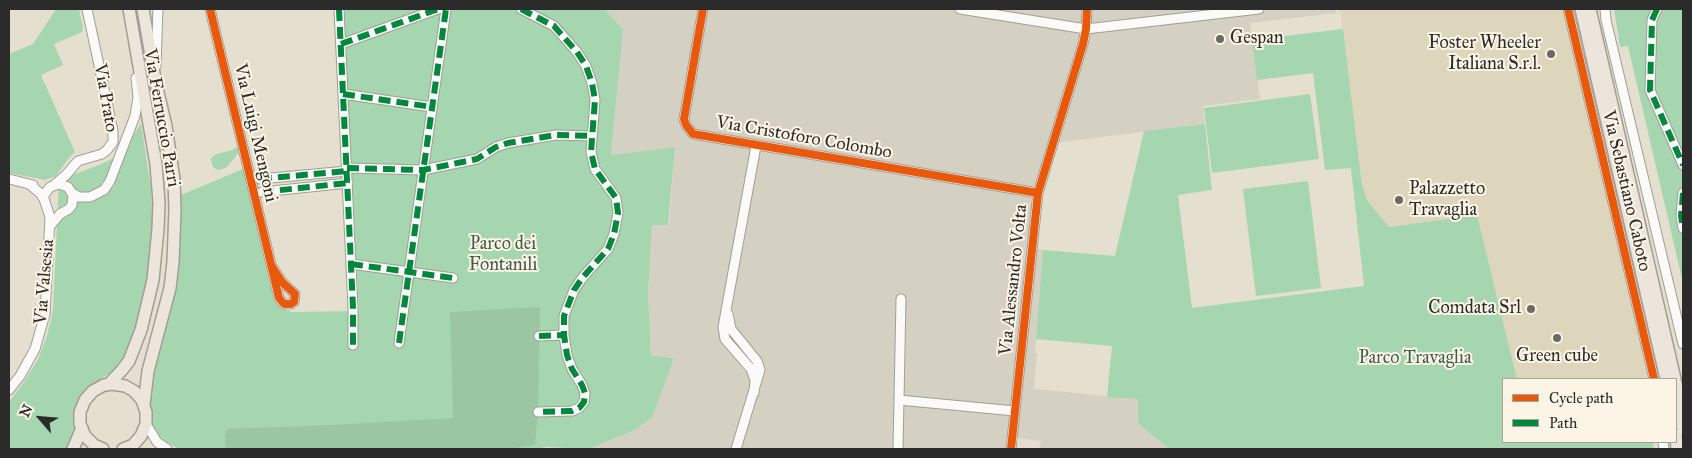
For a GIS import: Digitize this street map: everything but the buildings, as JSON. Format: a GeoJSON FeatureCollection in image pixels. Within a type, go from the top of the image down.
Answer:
{"type":"FeatureCollection","features":[{"type":"Feature","properties":{"kind":"main road","name":"Via Ferruccio Parri"},"geometry":{"type":"LineString","coordinates":[[143,9],[154,79],[166,126],[174,179],[175,237],[170,288],[148,371],[144,404],[146,424]]}},
{"type":"Feature","properties":{"kind":"main road"},"geometry":{"type":"LineString","coordinates":[[1580,9],[1666,378]]}},
{"type":"Feature","properties":{"kind":"main road"},"geometry":{"type":"LineString","coordinates":[[1590,9],[1675,378]]}},
{"type":"Feature","properties":{"kind":"main road","name":"Via Ferruccio Parri"},"geometry":{"type":"LineString","coordinates":[[73,449],[82,428],[80,416],[85,400],[93,391],[108,384],[126,366],[135,349],[150,293],[157,241],[159,203],[156,164],[130,14]]}},
{"type":"Feature","properties":{"kind":"main road"},"geometry":{"type":"LineString","coordinates":[[108,384],[117,384],[130,388],[144,404]]}},
{"type":"Feature","properties":{"kind":"main road"},"geometry":{"type":"LineString","coordinates":[[1677,390],[1683,429]]}},
{"type":"Feature","properties":{"kind":"main road"},"geometry":{"type":"LineString","coordinates":[[123,449],[137,440],[146,424]]}},
{"type":"Feature","properties":{"kind":"main road"},"geometry":{"type":"LineString","coordinates":[[82,428],[90,442],[103,449]]}},
{"type":"Feature","properties":{"kind":"street","name":"Via Prato"},"geometry":{"type":"LineString","coordinates":[[52,186],[78,161],[97,156],[107,150],[113,142],[113,131],[87,9]]}},
{"type":"Feature","properties":{"kind":"street","name":"Via Prato"},"geometry":{"type":"LineString","coordinates":[[92,30],[94,9]]}},
{"type":"Feature","properties":{"kind":"street"},"geometry":{"type":"LineString","coordinates":[[154,79],[158,9]]}},
{"type":"Feature","properties":{"kind":"street","name":"Via Luigi Mengoni"},"geometry":{"type":"LineString","coordinates":[[210,9],[271,264]]}},
{"type":"Feature","properties":{"kind":"street"},"geometry":{"type":"LineString","coordinates":[[339,9],[348,183],[353,345]]}},
{"type":"Feature","properties":{"kind":"street"},"geometry":{"type":"LineString","coordinates":[[341,44],[438,9]]}},
{"type":"Feature","properties":{"kind":"street"},"geometry":{"type":"LineString","coordinates":[[399,343],[446,9]]}},
{"type":"Feature","properties":{"kind":"street"},"geometry":{"type":"LineString","coordinates":[[521,9],[554,26],[577,52],[586,66],[595,100],[591,152],[595,169],[616,198],[618,212],[614,234],[608,248],[583,277],[568,303],[564,316],[566,355],[585,393],[584,402],[579,408],[572,410],[538,412]]}},
{"type":"Feature","properties":{"kind":"street","name":"Via Cristoforo Colombo"},"geometry":{"type":"LineString","coordinates":[[703,9],[684,118],[686,125],[693,134],[1038,193]]}},
{"type":"Feature","properties":{"kind":"street"},"geometry":{"type":"LineString","coordinates":[[960,9],[1086,29],[1259,9]]}},
{"type":"Feature","properties":{"kind":"street","name":"Via Alessandro Volta"},"geometry":{"type":"LineString","coordinates":[[1011,449],[1038,193],[1086,29],[1087,9]]}},
{"type":"Feature","properties":{"kind":"street","name":"Via Sebastiano Caboto"},"geometry":{"type":"LineString","coordinates":[[1568,9],[1654,378]]}},
{"type":"Feature","properties":{"kind":"street"},"geometry":{"type":"LineString","coordinates":[[1605,9],[1606,20],[1681,325],[1683,344]]}},
{"type":"Feature","properties":{"kind":"street"},"geometry":{"type":"LineString","coordinates":[[1657,9],[1652,20],[1650,90],[1683,165]]}},
{"type":"Feature","properties":{"kind":"street"},"geometry":{"type":"LineString","coordinates":[[9,178],[29,184],[52,186],[59,184],[76,196],[87,198],[108,186],[137,110],[138,94],[131,52],[130,14]]}},
{"type":"Feature","properties":{"kind":"street"},"geometry":{"type":"LineString","coordinates":[[343,94],[432,107]]}},
{"type":"Feature","properties":{"kind":"street"},"geometry":{"type":"LineString","coordinates":[[260,179],[347,169],[423,170],[476,159],[496,147],[508,143],[556,135],[592,136]]}},
{"type":"Feature","properties":{"kind":"street"},"geometry":{"type":"LineString","coordinates":[[736,449],[754,393],[754,380],[751,369],[732,348],[723,333],[723,328],[756,146]]}},
{"type":"Feature","properties":{"kind":"street"},"geometry":{"type":"LineString","coordinates":[[70,170],[67,179],[70,190]]}},
{"type":"Feature","properties":{"kind":"street"},"geometry":{"type":"LineString","coordinates":[[262,192],[348,183]]}},
{"type":"Feature","properties":{"kind":"street"},"geometry":{"type":"LineString","coordinates":[[29,184],[40,194],[51,212],[60,214]]}},
{"type":"Feature","properties":{"kind":"street"},"geometry":{"type":"LineString","coordinates":[[45,204],[44,194],[52,186]]}},
{"type":"Feature","properties":{"kind":"street","name":"Via Valsesia"},"geometry":{"type":"LineString","coordinates":[[9,390],[20,376],[35,349],[39,337],[45,314],[48,235],[51,225],[60,214],[72,205],[73,200],[70,190]]}},
{"type":"Feature","properties":{"kind":"street"},"geometry":{"type":"LineString","coordinates":[[1683,193],[1681,216],[1683,228]]}},
{"type":"Feature","properties":{"kind":"street","name":"Via Valsesia"},"geometry":{"type":"LineString","coordinates":[[45,204],[51,225]]}},
{"type":"Feature","properties":{"kind":"street"},"geometry":{"type":"LineString","coordinates":[[351,264],[452,278]]}},
{"type":"Feature","properties":{"kind":"street"},"geometry":{"type":"LineString","coordinates":[[898,449],[901,299]]}},
{"type":"Feature","properties":{"kind":"street"},"geometry":{"type":"LineString","coordinates":[[539,336],[564,335]]}},
{"type":"Feature","properties":{"kind":"street"},"geometry":{"type":"LineString","coordinates":[[899,400],[1015,411]]}},
{"type":"Feature","properties":{"kind":"street"},"geometry":{"type":"LineString","coordinates":[[146,424],[157,442],[168,449]]}},
{"type":"Feature","properties":{"kind":"street"},"geometry":{"type":"LineString","coordinates":[[137,440],[157,442]]}},
{"type":"Feature","properties":{"kind":"shaded area"},"geometry":{"type":"Polygon","coordinates":[[[604,9],[1085,9],[1084,27],[1037,191],[1031,247],[1043,250],[1034,389],[1138,399],[1138,423],[1169,449],[1040,449],[1041,441],[1016,438],[1023,388],[1016,385],[1007,449],[589,449],[637,429],[652,417],[673,358],[651,357],[648,294],[652,225],[669,225],[675,147],[611,155],[623,29],[604,9]]]}},
{"type":"Feature","properties":{"kind":"shaded area"},"geometry":{"type":"Polygon","coordinates":[[[1089,9],[1335,9],[1336,13],[1250,23],[1260,99],[1203,106],[1205,124],[1055,143],[1089,9]]]}},
{"type":"Feature","properties":{"kind":"shaded area"},"geometry":{"type":"Polygon","coordinates":[[[1340,9],[1571,9],[1657,378],[1517,378],[1477,215],[1389,227],[1364,195],[1340,9]]]}},
{"type":"Feature","properties":{"kind":"green space"},"geometry":{"type":"Polygon","coordinates":[[[56,9],[79,9],[83,28],[82,32],[54,44],[63,65],[41,75],[75,152],[56,176],[45,180],[9,173],[9,54],[33,44],[56,9]]]}},
{"type":"Feature","properties":{"kind":"green space","name":"Parco dei Fontanili"},"geometry":{"type":"Polygon","coordinates":[[[343,9],[604,9],[623,29],[611,155],[675,147],[668,225],[652,225],[648,294],[651,356],[674,358],[652,417],[637,429],[589,449],[547,447],[533,449],[179,449],[158,437],[149,422],[149,392],[151,374],[177,285],[181,195],[243,169],[274,301],[282,308],[291,312],[359,311],[343,9]]]}},
{"type":"Feature","properties":{"kind":"green space"},"geometry":{"type":"Polygon","coordinates":[[[1614,9],[1683,9],[1683,283],[1628,46],[1620,47],[1614,9]]]}},
{"type":"Feature","properties":{"kind":"green space","name":"Parco Travaglia"},"geometry":{"type":"Polygon","coordinates":[[[1343,29],[1362,184],[1367,200],[1389,227],[1477,215],[1517,378],[1502,378],[1502,443],[1653,443],[1654,449],[1169,449],[1138,423],[1138,399],[1107,397],[1112,346],[1036,339],[1043,250],[1115,256],[1144,131],[1205,124],[1212,190],[1178,195],[1192,308],[1364,286],[1351,168],[1325,170],[1313,73],[1257,80],[1252,40],[1343,29]]]}},
{"type":"Feature","properties":{"kind":"green space"},"geometry":{"type":"Polygon","coordinates":[[[1310,94],[1319,159],[1212,173],[1204,108],[1310,94]]]}},
{"type":"Feature","properties":{"kind":"green space"},"geometry":{"type":"Polygon","coordinates":[[[141,123],[151,189],[153,224],[151,260],[145,297],[136,333],[123,362],[114,371],[92,384],[83,392],[78,403],[75,432],[68,449],[9,449],[9,402],[38,359],[47,336],[53,310],[59,180],[116,157],[129,143],[141,123]]]}},
{"type":"Feature","properties":{"kind":"green space"},"geometry":{"type":"Polygon","coordinates":[[[237,147],[240,151],[226,168],[218,170],[213,167],[211,159],[214,155],[237,147]]]}},
{"type":"Feature","properties":{"kind":"green space"},"geometry":{"type":"Polygon","coordinates":[[[1308,181],[1321,288],[1256,296],[1243,189],[1308,181]]]}},
{"type":"Feature","properties":{"kind":"green space"},"geometry":{"type":"Polygon","coordinates":[[[540,307],[538,412],[535,445],[508,449],[226,449],[225,436],[228,429],[453,418],[450,312],[540,307]]]}},
{"type":"Feature","properties":{"kind":"marked path"},"geometry":{"type":"LineString","coordinates":[[339,9],[353,308],[353,345]]}},
{"type":"Feature","properties":{"kind":"marked path"},"geometry":{"type":"LineString","coordinates":[[341,44],[438,9]]}},
{"type":"Feature","properties":{"kind":"marked path"},"geometry":{"type":"LineString","coordinates":[[399,343],[446,9]]}},
{"type":"Feature","properties":{"kind":"marked path"},"geometry":{"type":"LineString","coordinates":[[521,9],[554,26],[577,52],[586,66],[595,100],[591,152],[595,169],[616,198],[618,213],[614,234],[608,249],[574,290],[564,316],[567,355],[585,393],[584,402],[579,408],[572,411],[538,412]]}},
{"type":"Feature","properties":{"kind":"marked path"},"geometry":{"type":"LineString","coordinates":[[1657,9],[1652,20],[1650,90],[1683,165]]}},
{"type":"Feature","properties":{"kind":"marked path"},"geometry":{"type":"LineString","coordinates":[[343,94],[432,107]]}},
{"type":"Feature","properties":{"kind":"marked path"},"geometry":{"type":"LineString","coordinates":[[347,168],[423,170],[477,159],[496,147],[508,143],[556,135],[592,136]]}},
{"type":"Feature","properties":{"kind":"marked path"},"geometry":{"type":"LineString","coordinates":[[260,179],[347,171]]}},
{"type":"Feature","properties":{"kind":"marked path"},"geometry":{"type":"LineString","coordinates":[[262,192],[348,183]]}},
{"type":"Feature","properties":{"kind":"marked path"},"geometry":{"type":"LineString","coordinates":[[1683,193],[1681,216],[1683,228]]}},
{"type":"Feature","properties":{"kind":"marked path"},"geometry":{"type":"LineString","coordinates":[[351,264],[453,278]]}},
{"type":"Feature","properties":{"kind":"marked path"},"geometry":{"type":"LineString","coordinates":[[539,336],[564,335]]}},
{"type":"Feature","properties":{"kind":"cycle path"},"geometry":{"type":"LineString","coordinates":[[210,9],[279,298],[284,304],[291,304],[294,302],[295,294],[282,282],[271,265]]}},
{"type":"Feature","properties":{"kind":"cycle path"},"geometry":{"type":"LineString","coordinates":[[703,9],[684,119],[693,134],[1038,193]]}},
{"type":"Feature","properties":{"kind":"cycle path"},"geometry":{"type":"LineString","coordinates":[[1011,449],[1038,193],[1083,44],[1087,9]]}},
{"type":"Feature","properties":{"kind":"cycle path"},"geometry":{"type":"LineString","coordinates":[[1568,9],[1654,378]]}},
{"type":"Feature","properties":{"kind":"place","name":"Gespan"},"geometry":{"type":"Point","coordinates":[1220,39]}},
{"type":"Feature","properties":{"kind":"place","name":"Foster Wheeler Italiana S.r.l."},"geometry":{"type":"Point","coordinates":[1551,54]}},
{"type":"Feature","properties":{"kind":"place","name":"Palazzetto Travaglia"},"geometry":{"type":"Point","coordinates":[1399,200]}},
{"type":"Feature","properties":{"kind":"place","name":"Comdata Srl"},"geometry":{"type":"Point","coordinates":[1531,309]}},
{"type":"Feature","properties":{"kind":"place","name":"Green cube"},"geometry":{"type":"Point","coordinates":[1557,338]}}]}
